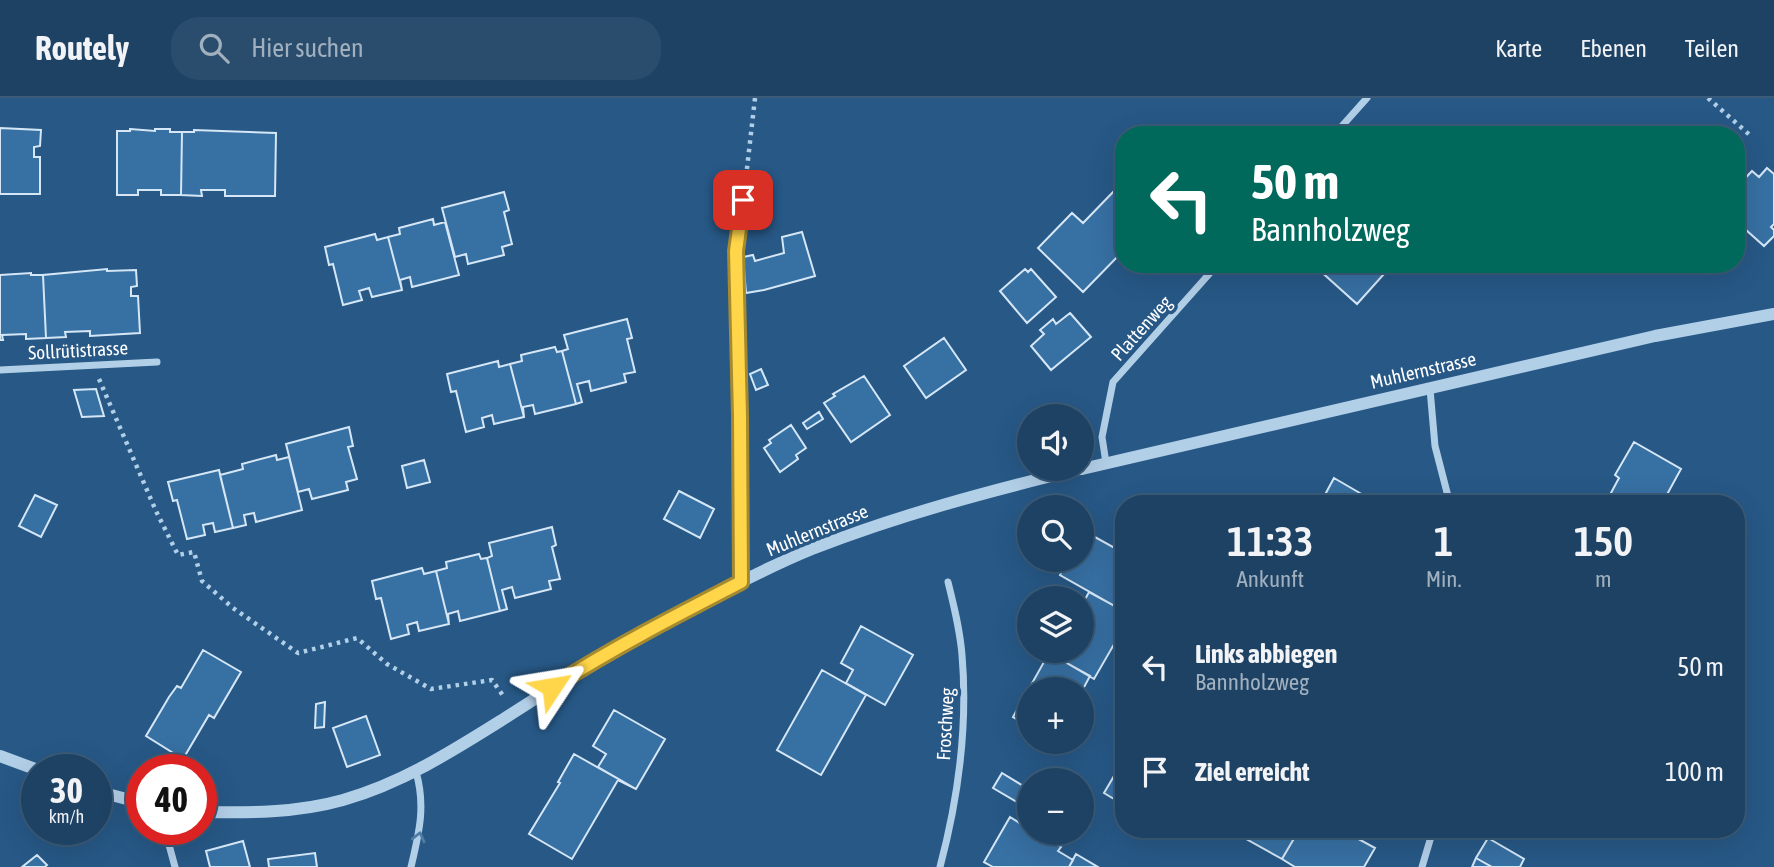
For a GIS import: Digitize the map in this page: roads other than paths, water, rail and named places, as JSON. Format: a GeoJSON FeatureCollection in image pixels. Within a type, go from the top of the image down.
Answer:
{"type":"FeatureCollection","features":[{"type":"Feature","properties":{"kind":"street"},"geometry":{"type":"LineString","coordinates":[[1342,126],[1367,98]]}},
{"type":"Feature","properties":{"kind":"street"},"geometry":{"type":"LineString","coordinates":[[741,582],[736,251],[743,200]]}},
{"type":"Feature","properties":{"kind":"street","name":"Plattenweg"},"geometry":{"type":"LineString","coordinates":[[1106,463],[1102,437],[1113,382],[1210,273]]}},
{"type":"Feature","properties":{"kind":"street","name":"Muhlernstrasse"},"geometry":{"type":"LineString","coordinates":[[1094,466],[1655,335],[1774,314]]}},
{"type":"Feature","properties":{"kind":"street","name":"Sollrütistrasse"},"geometry":{"type":"LineString","coordinates":[[0,370],[157,362]]}},
{"type":"Feature","properties":{"kind":"street"},"geometry":{"type":"LineString","coordinates":[[1430,389],[1435,446],[1448,495]]}},
{"type":"Feature","properties":{"kind":"street","name":"Muhlernstrasse"},"geometry":{"type":"LineString","coordinates":[[217,812],[293,810],[340,801],[373,790],[416,772],[591,663],[741,582],[810,550],[871,527],[1030,481]]}},
{"type":"Feature","properties":{"kind":"street","name":"Froschweg"},"geometry":{"type":"LineString","coordinates":[[940,867],[958,780],[963,713],[962,656],[948,582]]}},
{"type":"Feature","properties":{"kind":"street"},"geometry":{"type":"LineString","coordinates":[[0,757],[21,764]]}},
{"type":"Feature","properties":{"kind":"street"},"geometry":{"type":"LineString","coordinates":[[411,867],[423,813],[422,791],[416,772]]}},
{"type":"Feature","properties":{"kind":"street"},"geometry":{"type":"LineString","coordinates":[[1422,867],[1431,838]]}},
{"type":"Feature","properties":{"kind":"street"},"geometry":{"type":"LineString","coordinates":[[168,845],[175,867]]}}]}
